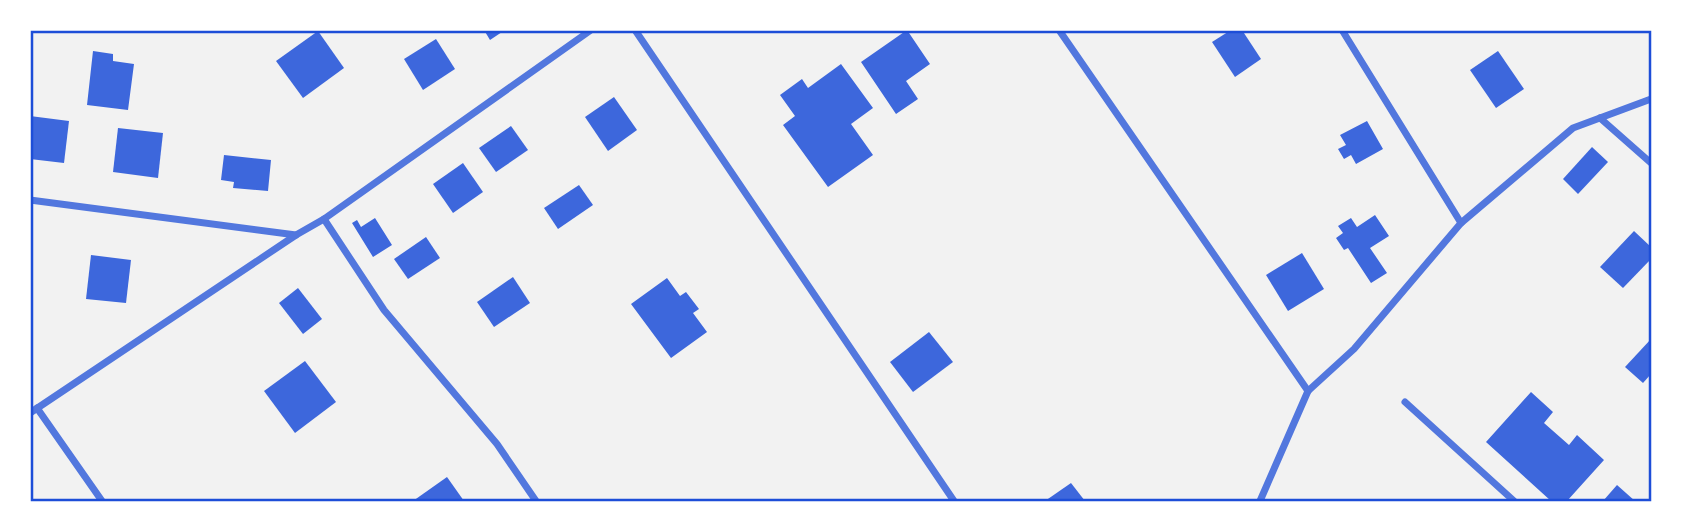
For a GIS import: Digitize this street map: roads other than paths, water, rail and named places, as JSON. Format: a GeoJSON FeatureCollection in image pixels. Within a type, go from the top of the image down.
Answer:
{"type":"FeatureCollection","features":[{"type":"Feature","properties":{"kind":"street"},"geometry":{"type":"LineString","coordinates":[[102,501],[33,410],[324,219],[591,30]]}},
{"type":"Feature","properties":{"kind":"street"},"geometry":{"type":"LineString","coordinates":[[635,30],[954,501]]}},
{"type":"Feature","properties":{"kind":"street"},"geometry":{"type":"LineString","coordinates":[[1059,30],[1308,391]]}},
{"type":"Feature","properties":{"kind":"street"},"geometry":{"type":"LineString","coordinates":[[1342,30],[1461,223]]}},
{"type":"Feature","properties":{"kind":"street"},"geometry":{"type":"LineString","coordinates":[[1260,501],[1308,391],[1354,349],[1461,223],[1573,128],[1651,99]]}},
{"type":"Feature","properties":{"kind":"street"},"geometry":{"type":"LineString","coordinates":[[1600,118],[1651,163]]}},
{"type":"Feature","properties":{"kind":"street"},"geometry":{"type":"LineString","coordinates":[[30,200],[296,235]]}},
{"type":"Feature","properties":{"kind":"street"},"geometry":{"type":"LineString","coordinates":[[324,219],[384,310],[497,444],[536,501]]}},
{"type":"Feature","properties":{"kind":"street"},"geometry":{"type":"LineString","coordinates":[[1405,402],[1514,501]]}}]}
